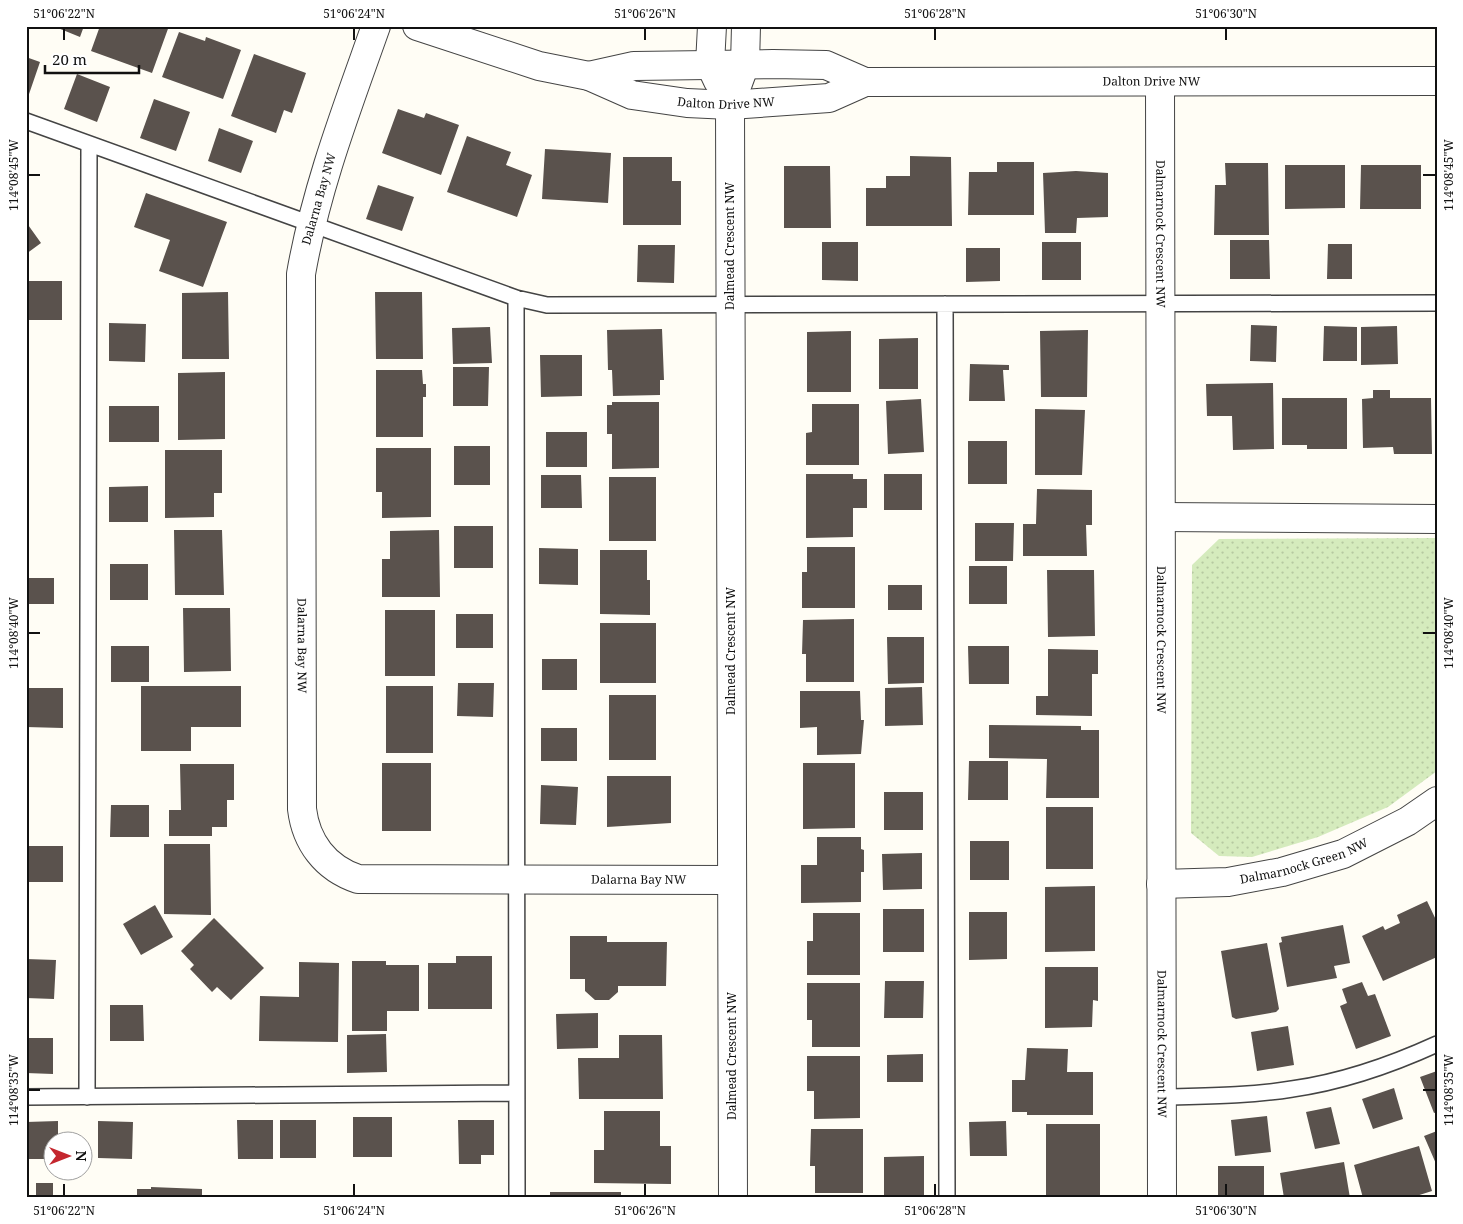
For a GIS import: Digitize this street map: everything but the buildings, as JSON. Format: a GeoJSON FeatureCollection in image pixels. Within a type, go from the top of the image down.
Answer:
{"type":"FeatureCollection","features":[{"type":"Feature","properties":{"kind":"street","name":"Dalarna Bay NW"},"geometry":{"type":"LineString","coordinates":[[376,26],[320,184],[310,224],[301,274],[302,799],[304,826],[314,845],[328,864],[344,874],[358,879],[731,880]]}},
{"type":"Feature","properties":{"kind":"street","name":"Dalton Drive NW"},"geometry":{"type":"LineString","coordinates":[[416,26],[539,66],[589,76],[632,95],[686,103],[730,105],[829,98],[865,82]]}},
{"type":"Feature","properties":{"kind":"street"},"geometry":{"type":"LineString","coordinates":[[712,26],[710,64],[730,105]]}},
{"type":"Feature","properties":{"kind":"street"},"geometry":{"type":"LineString","coordinates":[[730,105],[745,64],[746,26]]}},
{"type":"Feature","properties":{"kind":"street","name":"Dalton Drive NW"},"geometry":{"type":"LineString","coordinates":[[589,76],[634,66],[745,64],[826,65],[865,82],[1437,81]]}},
{"type":"Feature","properties":{"kind":"street","name":"Dalmarnock Crescent NW"},"geometry":{"type":"LineString","coordinates":[[1160,82],[1162,1198]]}},
{"type":"Feature","properties":{"kind":"street","name":"Dalmead Crescent NW"},"geometry":{"type":"LineString","coordinates":[[730,105],[733,1198]]}},
{"type":"Feature","properties":{"kind":"street"},"geometry":{"type":"LineString","coordinates":[[1161,517],[1437,519]]}},
{"type":"Feature","properties":{"kind":"street","name":"Dalmarnock Green NW"},"geometry":{"type":"LineString","coordinates":[[1161,884],[1228,882],[1282,872],[1343,854],[1408,821],[1437,801]]}},
{"type":"Feature","properties":{"kind":"lane"},"geometry":{"type":"LineString","coordinates":[[26,122],[516,298],[547,304],[1437,303]]}},
{"type":"Feature","properties":{"kind":"lane"},"geometry":{"type":"LineString","coordinates":[[87,1096],[89,144]]}},
{"type":"Feature","properties":{"kind":"lane"},"geometry":{"type":"LineString","coordinates":[[516,298],[517,1198]]}},
{"type":"Feature","properties":{"kind":"lane"},"geometry":{"type":"LineString","coordinates":[[945,304],[947,1198]]}},
{"type":"Feature","properties":{"kind":"lane"},"geometry":{"type":"LineString","coordinates":[[1163,1097],[1292,1089],[1400,1061],[1437,1044]]}},
{"type":"Feature","properties":{"kind":"lane"},"geometry":{"type":"LineString","coordinates":[[26,1097],[516,1093]]}},
{"type":"Feature","properties":{"kind":"green space"},"geometry":{"type":"Polygon","coordinates":[[[1437,538],[1437,771],[1388,807],[1318,837],[1252,857],[1219,856],[1191,833],[1192,565],[1219,539],[1437,538]]]}}]}
